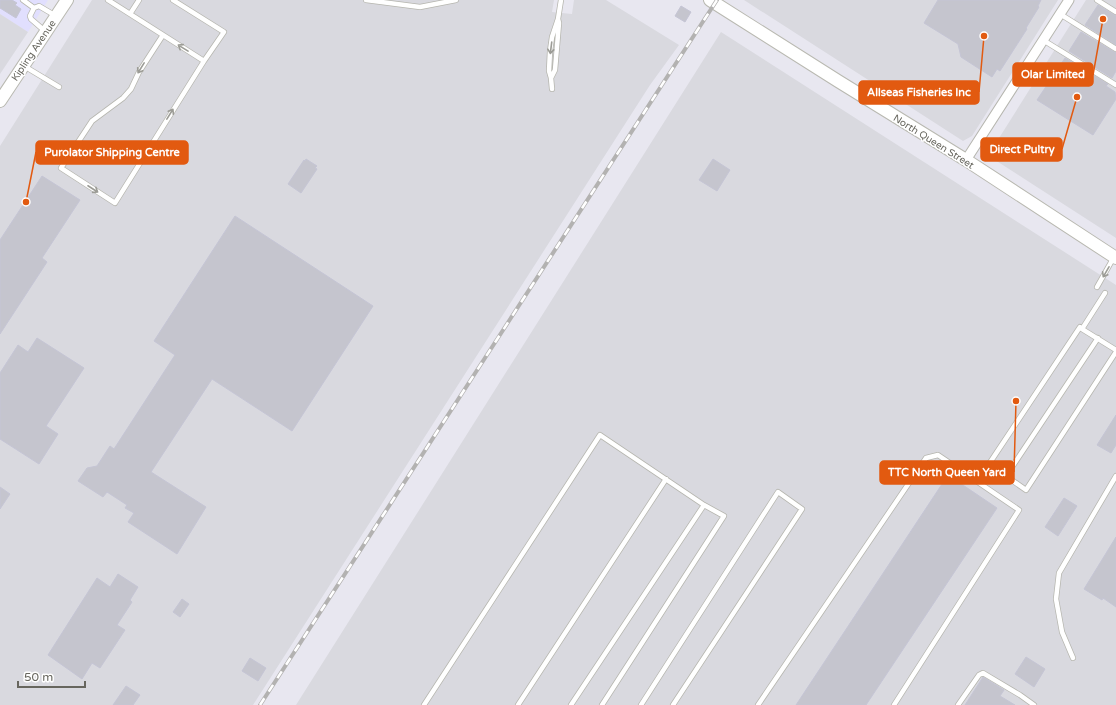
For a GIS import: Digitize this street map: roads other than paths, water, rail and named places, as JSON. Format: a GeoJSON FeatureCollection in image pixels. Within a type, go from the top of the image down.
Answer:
{"type":"FeatureCollection","features":[{"type":"Feature","properties":{"kind":"main road","name":"Kipling Avenue"},"geometry":{"type":"LineString","coordinates":[[0,100],[67,0]]}},
{"type":"Feature","properties":{"kind":"main road","name":"North Queen Street"},"geometry":{"type":"LineString","coordinates":[[710,0],[966,160],[1115,258]]}},
{"type":"Feature","properties":{"kind":"street"},"geometry":{"type":"LineString","coordinates":[[966,160],[1069,0]]}},
{"type":"Feature","properties":{"kind":"lane"},"geometry":{"type":"LineString","coordinates":[[23,0],[34,8]]}},
{"type":"Feature","properties":{"kind":"lane"},"geometry":{"type":"LineString","coordinates":[[108,0],[204,61]]}},
{"type":"Feature","properties":{"kind":"lane"},"geometry":{"type":"LineString","coordinates":[[130,14],[139,0]]}},
{"type":"Feature","properties":{"kind":"lane"},"geometry":{"type":"LineString","coordinates":[[163,35],[139,72],[131,89],[123,98],[92,121],[61,168],[115,203],[204,61],[224,32],[173,0]]}},
{"type":"Feature","properties":{"kind":"lane"},"geometry":{"type":"LineString","coordinates":[[366,0],[420,7],[456,0]]}},
{"type":"Feature","properties":{"kind":"lane"},"geometry":{"type":"LineString","coordinates":[[552,89],[551,78],[555,70],[558,19],[561,0]]}},
{"type":"Feature","properties":{"kind":"lane"},"geometry":{"type":"LineString","coordinates":[[1098,0],[1116,12]]}},
{"type":"Feature","properties":{"kind":"lane"},"geometry":{"type":"LineString","coordinates":[[46,32],[31,19],[30,16],[34,8],[39,6],[56,16]]}},
{"type":"Feature","properties":{"kind":"lane"},"geometry":{"type":"LineString","coordinates":[[1060,14],[1116,49]]}},
{"type":"Feature","properties":{"kind":"lane"},"geometry":{"type":"LineString","coordinates":[[1043,40],[1116,85]]}},
{"type":"Feature","properties":{"kind":"lane"},"geometry":{"type":"LineString","coordinates":[[23,65],[59,87]]}},
{"type":"Feature","properties":{"kind":"lane"},"geometry":{"type":"LineString","coordinates":[[1097,287],[1115,258]]}},
{"type":"Feature","properties":{"kind":"lane"},"geometry":{"type":"LineString","coordinates":[[1082,329],[1105,293]]}},
{"type":"Feature","properties":{"kind":"lane"},"geometry":{"type":"LineString","coordinates":[[1080,327],[1082,329],[1116,351],[1026,490],[988,464],[1080,327]]}},
{"type":"Feature","properties":{"kind":"lane"},"geometry":{"type":"LineString","coordinates":[[1006,476],[1098,338]]}},
{"type":"Feature","properties":{"kind":"lane"},"geometry":{"type":"LineString","coordinates":[[424,705],[600,435],[704,505],[724,516],[602,705]]}},
{"type":"Feature","properties":{"kind":"lane"},"geometry":{"type":"LineString","coordinates":[[758,705],[926,458],[938,455],[1019,510],[894,705]]}},
{"type":"Feature","properties":{"kind":"lane"},"geometry":{"type":"LineString","coordinates":[[1073,658],[1062,632],[1056,599],[1059,573],[1116,476]]}},
{"type":"Feature","properties":{"kind":"lane"},"geometry":{"type":"LineString","coordinates":[[518,705],[666,479]]}},
{"type":"Feature","properties":{"kind":"lane"},"geometry":{"type":"LineString","coordinates":[[641,705],[778,492],[802,509],[673,705]]}},
{"type":"Feature","properties":{"kind":"lane"},"geometry":{"type":"LineString","coordinates":[[571,705],[704,505]]}},
{"type":"Feature","properties":{"kind":"lane"},"geometry":{"type":"LineString","coordinates":[[958,705],[979,675],[983,673],[1034,705]]}},
{"type":"Feature","properties":{"kind":"railway"},"geometry":{"type":"LineString","coordinates":[[260,705],[717,0]]}},
{"type":"Feature","properties":{"kind":"place","name":"Olar Limited"},"geometry":{"type":"Point","coordinates":[1103,19]}},
{"type":"Feature","properties":{"kind":"place","name":"Allseas Fisheries Inc"},"geometry":{"type":"Point","coordinates":[984,36]}},
{"type":"Feature","properties":{"kind":"place","name":"Direct Pultry"},"geometry":{"type":"Point","coordinates":[1077,97]}},
{"type":"Feature","properties":{"kind":"place","name":"Purolator Shipping Centre"},"geometry":{"type":"Point","coordinates":[26,202]}},
{"type":"Feature","properties":{"kind":"place","name":"TTC North Queen Yard"},"geometry":{"type":"Point","coordinates":[1016,401]}}]}
